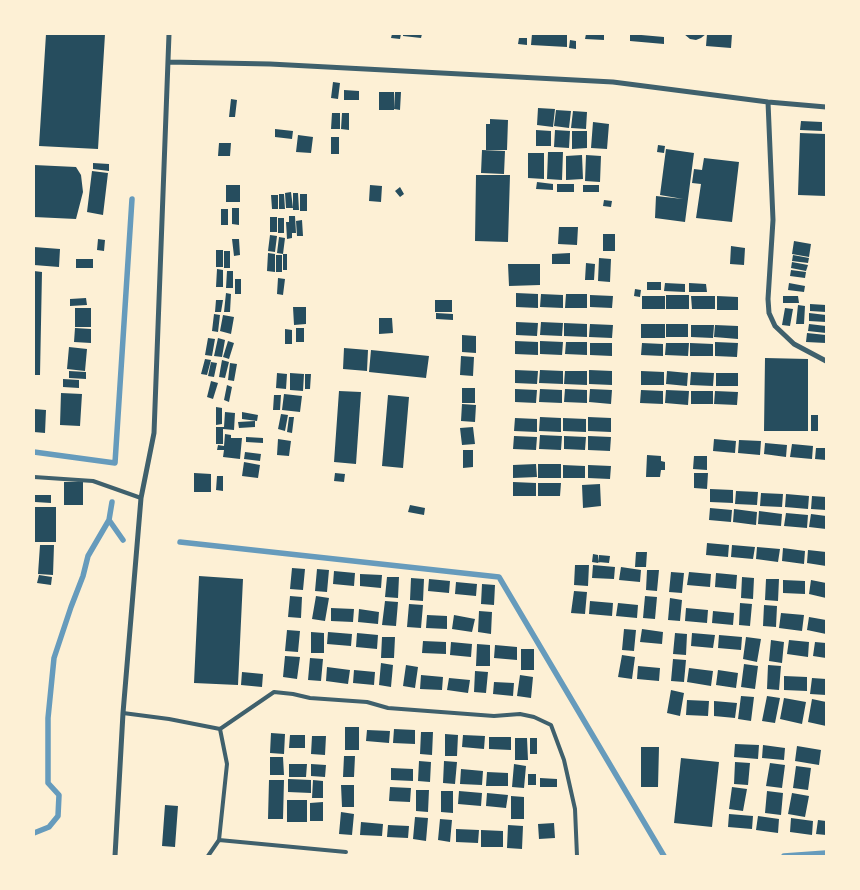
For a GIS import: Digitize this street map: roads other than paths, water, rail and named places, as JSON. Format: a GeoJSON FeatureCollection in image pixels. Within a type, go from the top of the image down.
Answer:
{"type":"FeatureCollection","features":[{"type":"Feature","properties":{"kind":"street"},"geometry":{"type":"LineString","coordinates":[[115,856],[123,713],[141,498],[154,434],[169,34]]}},
{"type":"Feature","properties":{"kind":"street"},"geometry":{"type":"LineString","coordinates":[[168,62],[270,64],[613,82],[826,108]]}},
{"type":"Feature","properties":{"kind":"street"},"geometry":{"type":"LineString","coordinates":[[768,102],[773,220],[768,299],[769,313],[775,326],[794,344],[826,361]]}},
{"type":"Feature","properties":{"kind":"lane"},"geometry":{"type":"LineString","coordinates":[[34,477],[93,481],[141,498]]}},
{"type":"Feature","properties":{"kind":"lane"},"geometry":{"type":"LineString","coordinates":[[123,713],[169,719],[220,729],[274,692],[310,698],[367,702],[388,708],[494,716],[520,714],[534,717],[551,725],[564,760],[575,809],[577,856]]}},
{"type":"Feature","properties":{"kind":"lane"},"geometry":{"type":"LineString","coordinates":[[208,856],[219,840],[227,764],[220,729]]}},
{"type":"Feature","properties":{"kind":"lane"},"geometry":{"type":"LineString","coordinates":[[219,840],[346,852]]}},
{"type":"Feature","properties":{"kind":"waterway"},"geometry":{"type":"LineString","coordinates":[[34,452],[115,463],[132,199]]}},
{"type":"Feature","properties":{"kind":"waterway"},"geometry":{"type":"LineString","coordinates":[[34,833],[49,827],[58,816],[59,795],[48,783],[48,718],[54,658],[83,576],[88,556],[109,520],[112,502]]}},
{"type":"Feature","properties":{"kind":"waterway"},"geometry":{"type":"LineString","coordinates":[[109,520],[123,540]]}},
{"type":"Feature","properties":{"kind":"waterway"},"geometry":{"type":"LineString","coordinates":[[180,542],[499,577],[664,856]]}},
{"type":"Feature","properties":{"kind":"waterway"},"geometry":{"type":"LineString","coordinates":[[784,856],[826,853]]}}]}
